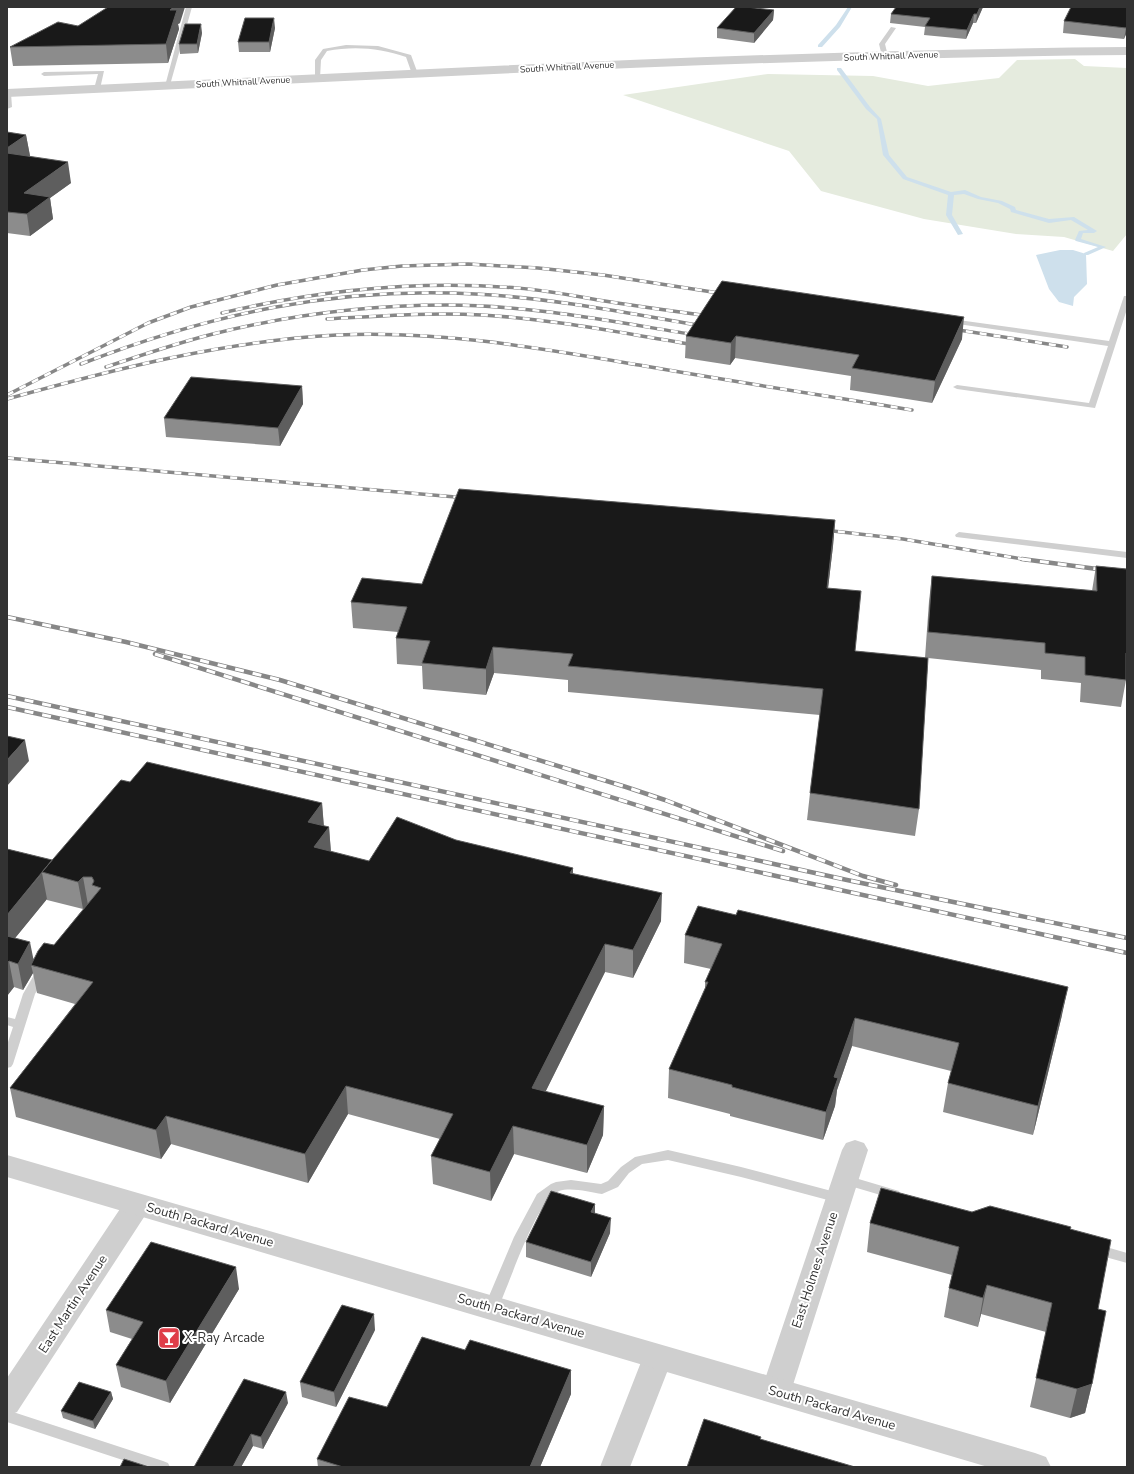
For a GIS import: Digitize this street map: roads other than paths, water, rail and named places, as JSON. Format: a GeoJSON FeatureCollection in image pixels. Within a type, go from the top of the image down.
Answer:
{"type":"FeatureCollection","features":[{"type":"Feature","properties":{"kind":"street","name":"South Whitnall Avenue"},"geometry":{"type":"LineString","coordinates":[[8,93],[658,63],[1000,52],[1127,51]]}},
{"type":"Feature","properties":{"kind":"street","name":"East Holmes Avenue"},"geometry":{"type":"LineString","coordinates":[[776,1391],[855,1150]]}},
{"type":"Feature","properties":{"kind":"street","name":"South Packard Avenue"},"geometry":{"type":"LineString","coordinates":[[7,1166],[658,1356],[1021,1465]]}},
{"type":"Feature","properties":{"kind":"street","name":"East Martin Avenue"},"geometry":{"type":"LineString","coordinates":[[7,1403],[138,1204]]}},
{"type":"Feature","properties":{"kind":"street"},"geometry":{"type":"LineString","coordinates":[[615,1467],[658,1356]]}},
{"type":"Feature","properties":{"kind":"lane"},"geometry":{"type":"LineString","coordinates":[[167,86],[189,7]]}},
{"type":"Feature","properties":{"kind":"lane"},"geometry":{"type":"LineString","coordinates":[[885,56],[882,44],[893,28]]}},
{"type":"Feature","properties":{"kind":"lane"},"geometry":{"type":"LineString","coordinates":[[317,78],[318,60],[325,50],[343,46],[394,50],[409,56],[415,74]]}},
{"type":"Feature","properties":{"kind":"lane"},"geometry":{"type":"LineString","coordinates":[[44,74],[102,72],[97,89]]}},
{"type":"Feature","properties":{"kind":"lane"},"geometry":{"type":"LineString","coordinates":[[7,107],[9,107],[8,93]]}},
{"type":"Feature","properties":{"kind":"lane"},"geometry":{"type":"LineString","coordinates":[[957,387],[1092,406],[1127,298]]}},
{"type":"Feature","properties":{"kind":"lane"},"geometry":{"type":"LineString","coordinates":[[942,320],[1113,344]]}},
{"type":"Feature","properties":{"kind":"lane"},"geometry":{"type":"LineString","coordinates":[[959,536],[1127,555]]}},
{"type":"Feature","properties":{"kind":"lane"},"geometry":{"type":"LineString","coordinates":[[7,1064],[29,994],[37,976],[47,964]]}},
{"type":"Feature","properties":{"kind":"lane"},"geometry":{"type":"LineString","coordinates":[[7,1021],[19,1025]]}},
{"type":"Feature","properties":{"kind":"lane"},"geometry":{"type":"LineString","coordinates":[[491,1308],[521,1237],[542,1198],[556,1187],[571,1185],[602,1189],[613,1184],[625,1170],[639,1160],[668,1155],[740,1172],[842,1189],[905,1197]]}},
{"type":"Feature","properties":{"kind":"lane"},"geometry":{"type":"LineString","coordinates":[[1081,1245],[1127,1258]]}},
{"type":"Feature","properties":{"kind":"lane"},"geometry":{"type":"LineString","coordinates":[[7,1416],[163,1467]]}},
{"type":"Feature","properties":{"kind":"water"},"geometry":{"type":"Polygon","coordinates":[[[1060,250],[1073,250],[1086,254],[1087,284],[1074,297],[1073,306],[1059,302],[1049,289],[1036,255],[1060,250]]]}},
{"type":"Feature","properties":{"kind":"waterway"},"geometry":{"type":"LineString","coordinates":[[820,46],[838,26],[850,7]]}},
{"type":"Feature","properties":{"kind":"waterway"},"geometry":{"type":"LineString","coordinates":[[839,69],[868,108],[879,119],[886,155],[905,178],[951,194]]}},
{"type":"Feature","properties":{"kind":"waterway"},"geometry":{"type":"LineString","coordinates":[[951,194],[965,192],[980,198],[1000,202],[1013,208],[1013,211],[1049,221],[1072,218],[1094,231],[1081,232],[1078,240],[1103,247],[1086,254]]}},
{"type":"Feature","properties":{"kind":"waterway"},"geometry":{"type":"LineString","coordinates":[[951,194],[949,215],[960,234]]}},
{"type":"Feature","properties":{"kind":"railway"},"geometry":{"type":"LineString","coordinates":[[7,395],[148,323],[191,307],[277,285],[363,270],[402,266],[468,264],[538,268],[603,275],[725,294]]}},
{"type":"Feature","properties":{"kind":"railway"},"geometry":{"type":"LineString","coordinates":[[222,313],[295,298],[332,293],[405,286],[442,285],[537,290],[709,316]]}},
{"type":"Feature","properties":{"kind":"railway"},"geometry":{"type":"LineString","coordinates":[[81,364],[129,346],[226,318],[275,307],[324,299],[374,295],[424,293],[504,296],[589,307],[702,326]]}},
{"type":"Feature","properties":{"kind":"railway"},"geometry":{"type":"LineString","coordinates":[[106,367],[186,341],[271,321],[329,312],[417,305],[478,306],[541,311],[696,335]]}},
{"type":"Feature","properties":{"kind":"railway"},"geometry":{"type":"LineString","coordinates":[[327,319],[424,314],[482,315],[560,323],[690,344]]}},
{"type":"Feature","properties":{"kind":"railway"},"geometry":{"type":"LineString","coordinates":[[952,329],[1067,347]]}},
{"type":"Feature","properties":{"kind":"railway"},"geometry":{"type":"LineString","coordinates":[[7,399],[129,367],[211,350],[295,338],[375,334],[451,338],[564,352],[912,410]]}},
{"type":"Feature","properties":{"kind":"railway"},"geometry":{"type":"LineString","coordinates":[[7,458],[467,498]]}},
{"type":"Feature","properties":{"kind":"railway"},"geometry":{"type":"LineString","coordinates":[[824,530],[903,539],[1022,559]]}},
{"type":"Feature","properties":{"kind":"railway"},"geometry":{"type":"LineString","coordinates":[[1022,559],[1127,573]]}},
{"type":"Feature","properties":{"kind":"railway"},"geometry":{"type":"LineString","coordinates":[[1022,559],[1028,560]]}},
{"type":"Feature","properties":{"kind":"railway"},"geometry":{"type":"LineString","coordinates":[[7,617],[126,642],[280,680],[626,787],[665,800],[863,876],[896,885]]}},
{"type":"Feature","properties":{"kind":"railway"},"geometry":{"type":"LineString","coordinates":[[155,654],[783,851]]}},
{"type":"Feature","properties":{"kind":"railway"},"geometry":{"type":"LineString","coordinates":[[7,696],[847,880],[1127,938]]}},
{"type":"Feature","properties":{"kind":"railway"},"geometry":{"type":"LineString","coordinates":[[7,707],[1127,953]]}},
{"type":"Feature","properties":{"kind":"place","name":"X-Ray Arcade"},"geometry":{"type":"Point","coordinates":[169,1338]}}]}
